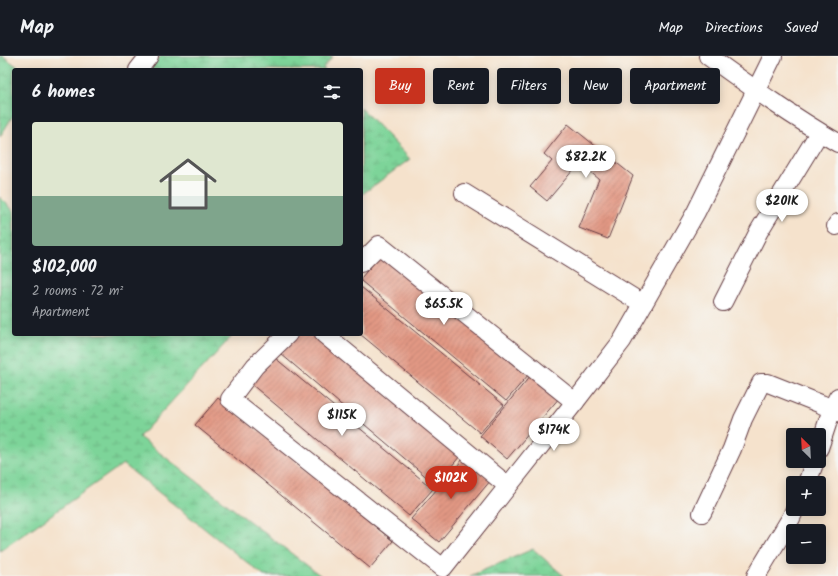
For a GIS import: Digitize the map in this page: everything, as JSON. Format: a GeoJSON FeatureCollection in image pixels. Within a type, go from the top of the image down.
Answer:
{"type":"FeatureCollection","features":[{"type":"Feature","properties":{"kind":"street"},"geometry":{"type":"LineString","coordinates":[[139,68],[148,56]]}},
{"type":"Feature","properties":{"kind":"street"},"geometry":{"type":"LineString","coordinates":[[708,56],[757,91],[838,143]]}},
{"type":"Feature","properties":{"kind":"street"},"geometry":{"type":"LineString","coordinates":[[286,336],[255,366],[230,399],[443,568],[575,402],[622,340],[696,212],[773,56]]}},
{"type":"Feature","properties":{"kind":"street"},"geometry":{"type":"LineString","coordinates":[[723,302],[760,231],[819,132]]}},
{"type":"Feature","properties":{"kind":"street"},"geometry":{"type":"LineString","coordinates":[[464,193],[643,304]]}},
{"type":"Feature","properties":{"kind":"street"},"geometry":{"type":"LineString","coordinates":[[363,261],[379,245],[575,402]]}},
{"type":"Feature","properties":{"kind":"street"},"geometry":{"type":"LineString","coordinates":[[326,336],[508,486]]}},
{"type":"Feature","properties":{"kind":"street"},"geometry":{"type":"LineString","coordinates":[[702,513],[732,449],[746,413],[761,383],[768,383],[836,406],[826,431]]}},
{"type":"Feature","properties":{"kind":"street"},"geometry":{"type":"LineString","coordinates":[[756,576],[792,516]]}},
{"type":"Feature","properties":{"kind":"green space"},"geometry":{"type":"Polygon","coordinates":[[[0,56],[3,56],[19,68],[12,68],[12,117],[0,137],[0,56]]]}},
{"type":"Feature","properties":{"kind":"green space"},"geometry":{"type":"Polygon","coordinates":[[[161,56],[333,56],[323,68],[150,68],[161,56]]]}},
{"type":"Feature","properties":{"kind":"green space"},"geometry":{"type":"Polygon","coordinates":[[[363,110],[410,159],[363,194],[363,110]]]}},
{"type":"Feature","properties":{"kind":"green space"},"geometry":{"type":"Polygon","coordinates":[[[0,197],[12,209],[12,336],[232,336],[139,437],[321,576],[264,576],[123,464],[0,551],[0,197]]]}},
{"type":"Feature","properties":{"kind":"green space"},"geometry":{"type":"Polygon","coordinates":[[[533,549],[564,576],[470,576],[533,549]]]}},
{"type":"Feature","properties":{"kind":"building"},"geometry":{"type":"Polygon","coordinates":[[[568,124],[633,176],[608,239],[579,228],[599,179],[579,163],[547,201],[530,187],[552,161],[544,154],[568,124]]]}},
{"type":"Feature","properties":{"kind":"building"},"geometry":{"type":"Polygon","coordinates":[[[383,252],[529,374],[506,401],[363,283],[363,276],[383,252]]]}},
{"type":"Feature","properties":{"kind":"building"},"geometry":{"type":"Polygon","coordinates":[[[363,289],[504,405],[480,433],[362,336],[363,289]]]}},
{"type":"Feature","properties":{"kind":"building"},"geometry":{"type":"Polygon","coordinates":[[[296,336],[318,336],[460,456],[436,485],[281,354],[296,336]]]}},
{"type":"Feature","properties":{"kind":"building"},"geometry":{"type":"Polygon","coordinates":[[[274,357],[433,489],[409,516],[251,384],[274,357]]]}},
{"type":"Feature","properties":{"kind":"building"},"geometry":{"type":"Polygon","coordinates":[[[532,374],[560,397],[507,459],[480,436],[532,374]]]}},
{"type":"Feature","properties":{"kind":"building"},"geometry":{"type":"Polygon","coordinates":[[[218,398],[393,541],[370,568],[195,425],[218,398]]]}},
{"type":"Feature","properties":{"kind":"building"},"geometry":{"type":"Polygon","coordinates":[[[464,458],[491,480],[439,542],[411,519],[464,458]]]}}]}
